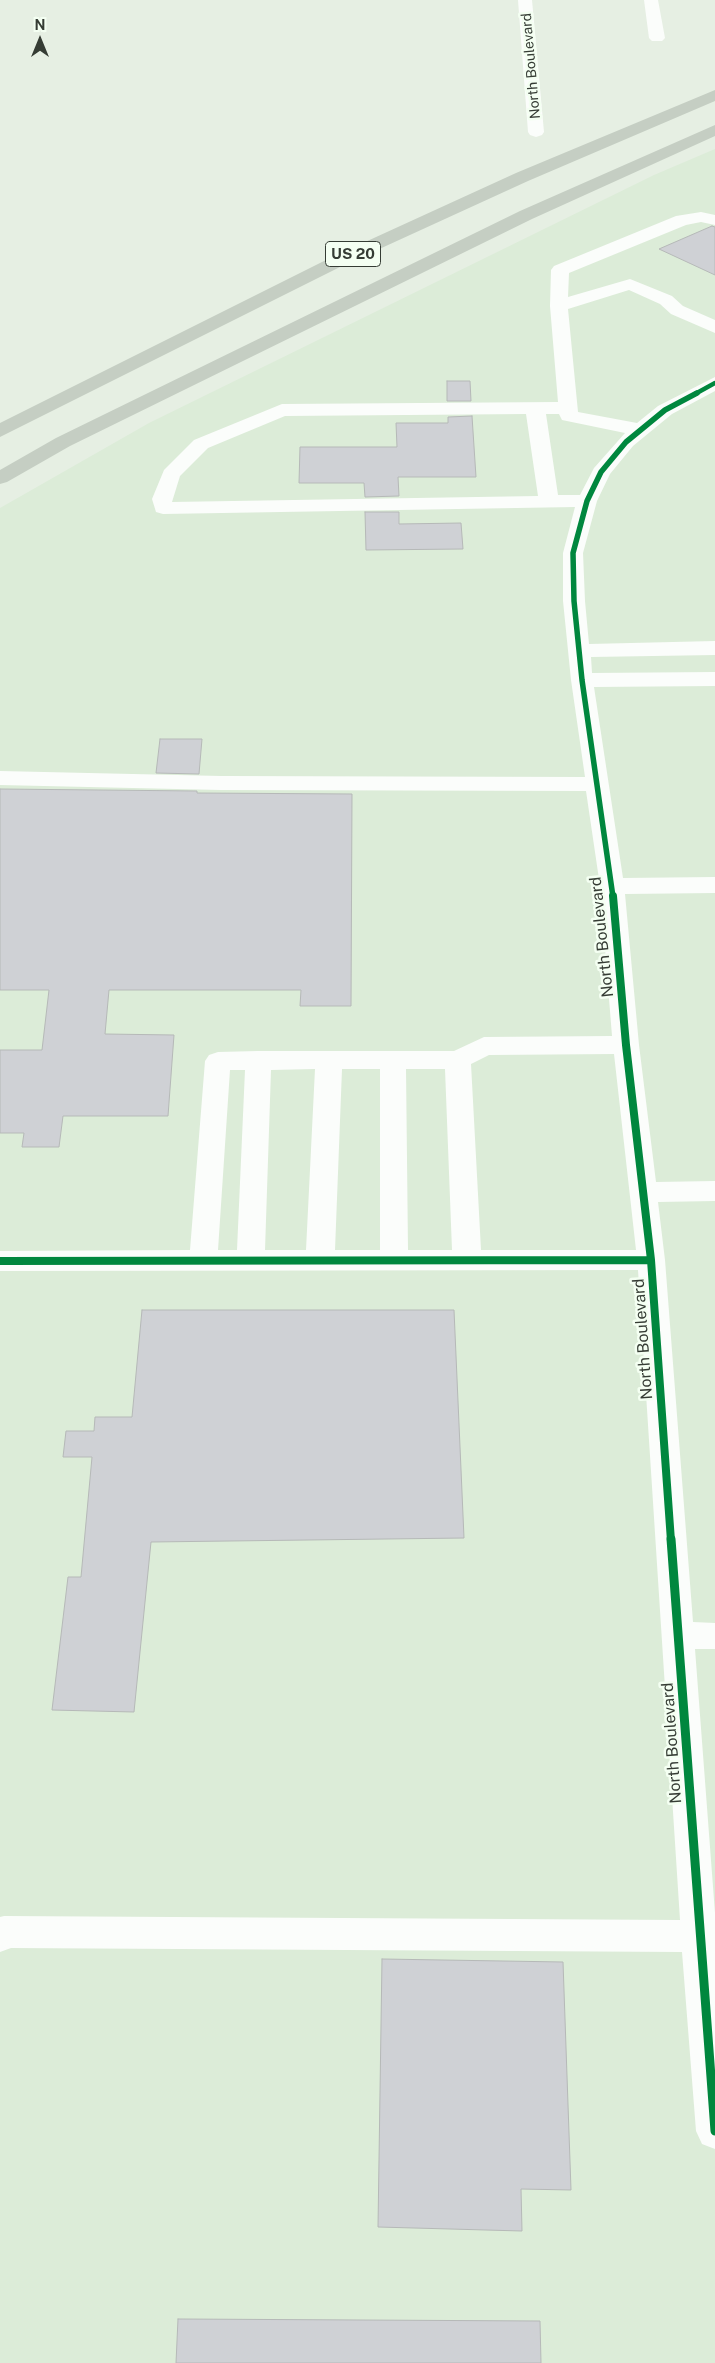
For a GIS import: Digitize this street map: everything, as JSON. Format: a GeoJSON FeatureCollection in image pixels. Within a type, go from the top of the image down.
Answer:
{"type":"FeatureCollection","features":[{"type":"Feature","properties":{"kind":"highway","name":"US 20"},"geometry":{"type":"LineString","coordinates":[[0,432],[82,388],[334,263],[522,176],[715,95]]}},
{"type":"Feature","properties":{"kind":"highway","name":"US 20"},"geometry":{"type":"LineString","coordinates":[[0,478],[63,442],[517,219],[715,130]]}},
{"type":"Feature","properties":{"kind":"street","name":"North Boulevard"},"geometry":{"type":"LineString","coordinates":[[525,0],[536,132]]}},
{"type":"Feature","properties":{"kind":"street"},"geometry":{"type":"LineString","coordinates":[[651,0],[657,38]]}},
{"type":"Feature","properties":{"kind":"street"},"geometry":{"type":"LineString","coordinates":[[633,436],[569,416],[559,306],[560,270],[682,220],[701,217],[715,220]]}},
{"type":"Feature","properties":{"kind":"street"},"geometry":{"type":"LineString","coordinates":[[559,306],[630,284],[666,300],[677,310],[715,327]]}},
{"type":"Feature","properties":{"kind":"street","name":"North Boulevard"},"geometry":{"type":"LineString","coordinates":[[715,383],[666,410],[633,436],[601,472],[587,501],[573,553],[574,600],[582,680],[612,886],[626,1045],[651,1260],[699,1936],[715,2131]]}},
{"type":"Feature","properties":{"kind":"street"},"geometry":{"type":"LineString","coordinates":[[535,408],[549,502]]}},
{"type":"Feature","properties":{"kind":"street"},"geometry":{"type":"LineString","coordinates":[[568,408],[282,410],[201,444],[171,474],[162,499],[163,508],[587,501]]}},
{"type":"Feature","properties":{"kind":"street"},"geometry":{"type":"LineString","coordinates":[[579,651],[715,648]]}},
{"type":"Feature","properties":{"kind":"street"},"geometry":{"type":"LineString","coordinates":[[582,680],[715,680]]}},
{"type":"Feature","properties":{"kind":"street"},"geometry":{"type":"LineString","coordinates":[[0,778],[221,783],[597,784]]}},
{"type":"Feature","properties":{"kind":"street"},"geometry":{"type":"LineString","coordinates":[[612,886],[715,885]]}},
{"type":"Feature","properties":{"kind":"street"},"geometry":{"type":"LineString","coordinates":[[203,1261],[218,1061],[458,1060],[484,1046],[626,1045]]}},
{"type":"Feature","properties":{"kind":"street"},"geometry":{"type":"LineString","coordinates":[[251,1261],[258,1060]]}},
{"type":"Feature","properties":{"kind":"street"},"geometry":{"type":"LineString","coordinates":[[320,1261],[329,1060]]}},
{"type":"Feature","properties":{"kind":"street"},"geometry":{"type":"LineString","coordinates":[[393,1060],[394,1261]]}},
{"type":"Feature","properties":{"kind":"street"},"geometry":{"type":"LineString","coordinates":[[458,1060],[467,1261]]}},
{"type":"Feature","properties":{"kind":"street"},"geometry":{"type":"LineString","coordinates":[[644,1192],[715,1191]]}},
{"type":"Feature","properties":{"kind":"street"},"geometry":{"type":"LineString","coordinates":[[0,1261],[651,1260]]}},
{"type":"Feature","properties":{"kind":"street"},"geometry":{"type":"LineString","coordinates":[[678,1635],[715,1636]]}},
{"type":"Feature","properties":{"kind":"street"},"geometry":{"type":"LineString","coordinates":[[0,1936],[4,1932],[24,1932],[699,1936]]}},
{"type":"Feature","properties":{"kind":"shaded area"},"geometry":{"type":"Polygon","coordinates":[[[715,149],[715,2363],[0,2363],[0,508],[149,423],[654,175],[715,149]]]}},
{"type":"Feature","properties":{"kind":"building"},"geometry":{"type":"Polygon","coordinates":[[[712,226],[715,227],[715,275],[659,249],[712,226]]]}},
{"type":"Feature","properties":{"kind":"building"},"geometry":{"type":"Polygon","coordinates":[[[447,381],[470,381],[471,401],[447,401],[447,381]]]}},
{"type":"Feature","properties":{"kind":"building"},"geometry":{"type":"Polygon","coordinates":[[[472,416],[476,477],[398,477],[399,496],[365,497],[364,483],[299,483],[300,447],[397,447],[396,423],[448,423],[448,417],[472,416]]]}},
{"type":"Feature","properties":{"kind":"building"},"geometry":{"type":"Polygon","coordinates":[[[365,512],[399,512],[399,524],[461,523],[463,549],[366,550],[365,512]]]}},
{"type":"Feature","properties":{"kind":"building"},"geometry":{"type":"Polygon","coordinates":[[[160,739],[202,739],[199,774],[156,773],[160,739]]]}},
{"type":"Feature","properties":{"kind":"building"},"geometry":{"type":"Polygon","coordinates":[[[0,789],[352,794],[351,1006],[300,1006],[301,990],[109,990],[105,1034],[174,1035],[168,1116],[63,1116],[59,1147],[22,1147],[24,1133],[0,1133],[0,1050],[42,1050],[49,990],[0,990],[0,789]]]}},
{"type":"Feature","properties":{"kind":"building"},"geometry":{"type":"Polygon","coordinates":[[[142,1310],[454,1310],[464,1538],[151,1542],[134,1712],[52,1710],[68,1577],[81,1577],[92,1457],[63,1457],[66,1431],[94,1431],[95,1417],[132,1417],[142,1310]]]}},
{"type":"Feature","properties":{"kind":"building"},"geometry":{"type":"Polygon","coordinates":[[[382,1959],[563,1962],[571,2190],[521,2189],[522,2231],[378,2227],[382,1959]]]}},
{"type":"Feature","properties":{"kind":"building"},"geometry":{"type":"Polygon","coordinates":[[[178,2319],[540,2321],[541,2363],[176,2363],[178,2319]]]}},
{"type":"Feature","properties":{"kind":"cycle path"},"geometry":{"type":"LineString","coordinates":[[715,383],[665,410],[626,442],[601,472],[587,501],[573,553],[574,601],[582,680],[612,886],[626,1045],[651,1260],[699,1936],[715,2131]]}},
{"type":"Feature","properties":{"kind":"cycle path"},"geometry":{"type":"LineString","coordinates":[[0,1261],[651,1260]]}}]}
